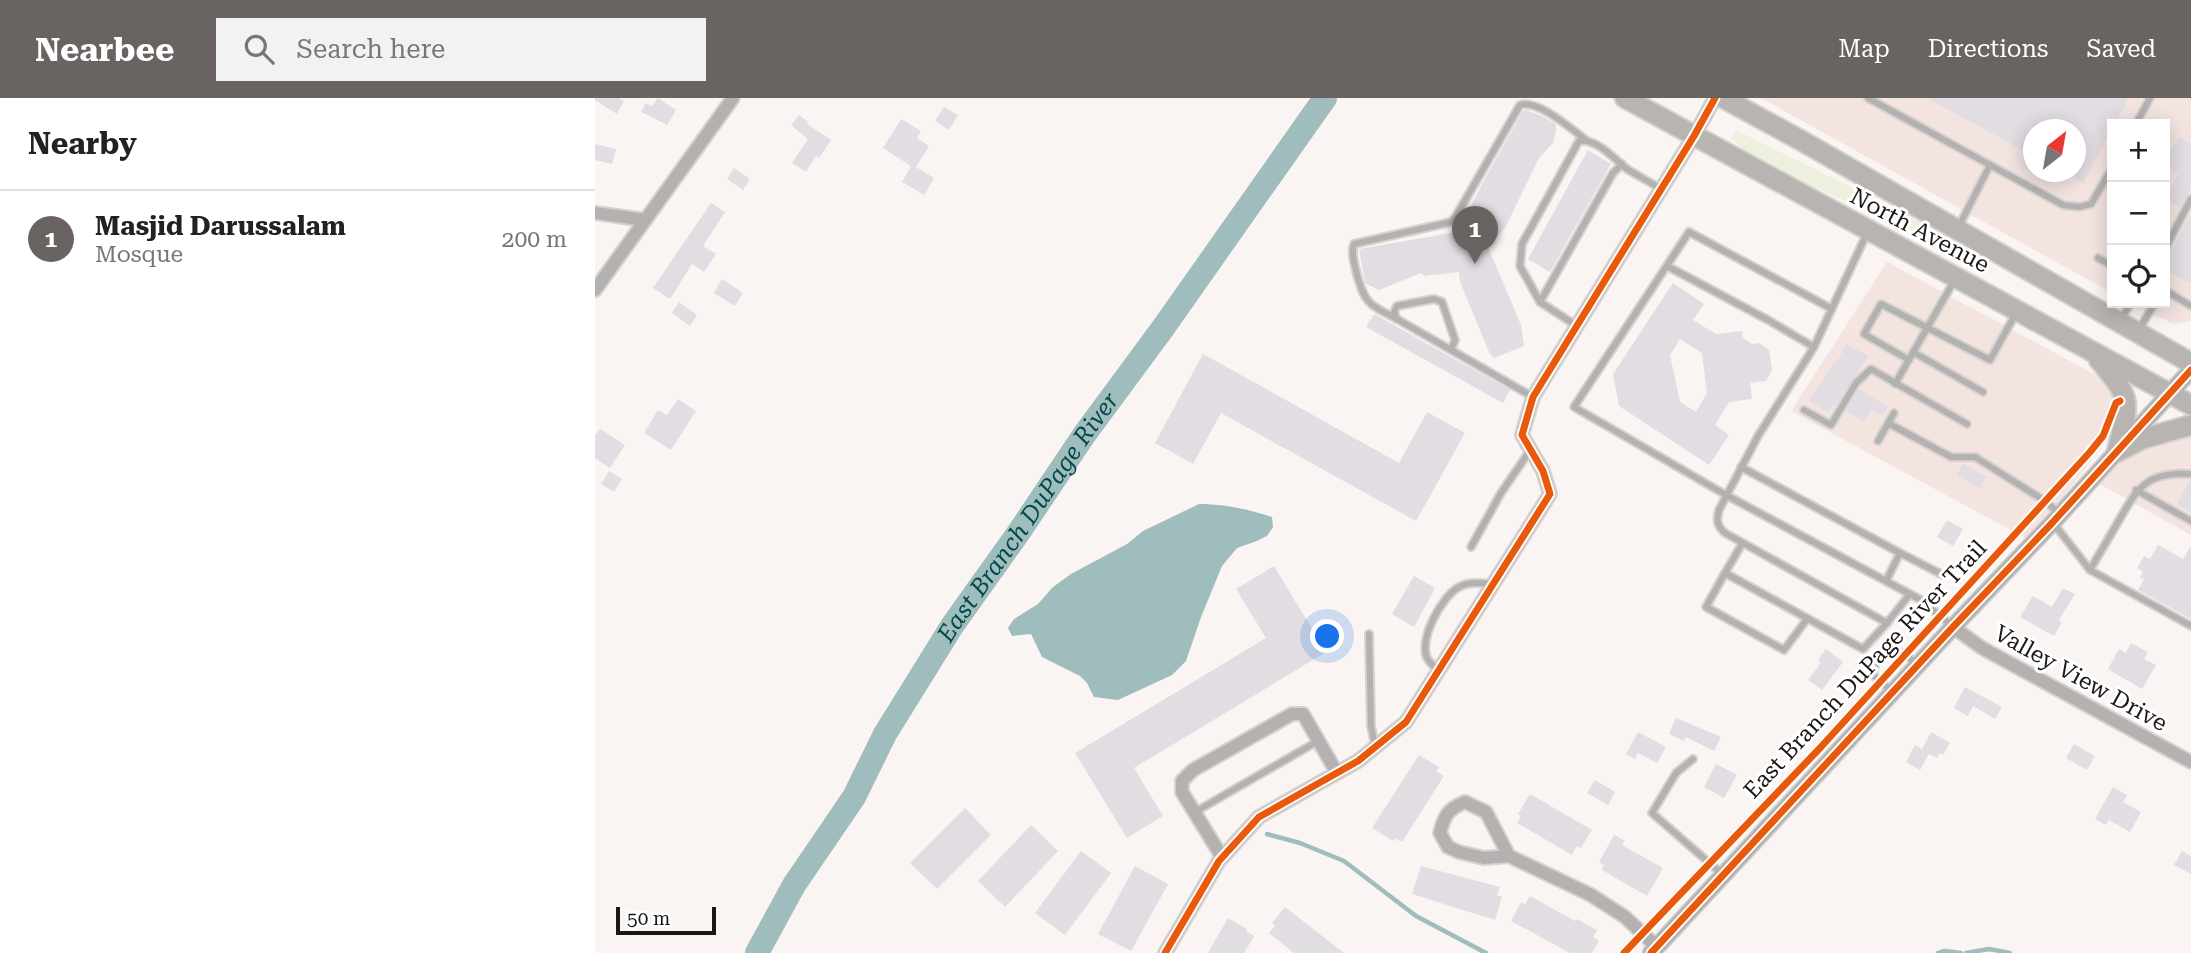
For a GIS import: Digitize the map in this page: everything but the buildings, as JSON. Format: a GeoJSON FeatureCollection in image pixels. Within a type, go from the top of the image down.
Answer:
{"type":"FeatureCollection","features":[{"type":"Feature","properties":{"kind":"main road","name":"North Avenue"},"geometry":{"type":"LineString","coordinates":[[1625,98],[2191,405]]}},
{"type":"Feature","properties":{"kind":"main road","name":"North Avenue"},"geometry":{"type":"LineString","coordinates":[[1723,98],[2191,363]]}},
{"type":"Feature","properties":{"kind":"main road"},"geometry":{"type":"LineString","coordinates":[[2092,352],[2122,388],[2127,400],[2117,452]]}},
{"type":"Feature","properties":{"kind":"main road"},"geometry":{"type":"LineString","coordinates":[[2117,452],[2142,439],[2191,425]]}},
{"type":"Feature","properties":{"kind":"street"},"geometry":{"type":"LineString","coordinates":[[595,290],[733,98]]}},
{"type":"Feature","properties":{"kind":"street"},"geometry":{"type":"LineString","coordinates":[[1165,953],[1222,857],[1259,817],[1358,761],[1406,722],[1550,494],[1543,471],[1522,435],[1533,397],[1715,98]]}},
{"type":"Feature","properties":{"kind":"street"},"geometry":{"type":"LineString","coordinates":[[595,213],[645,220]]}},
{"type":"Feature","properties":{"kind":"street"},"geometry":{"type":"LineString","coordinates":[[1509,856],[1486,812],[1465,802],[1453,807],[1444,816],[1440,832],[1448,846],[1484,858],[1509,856],[1591,895],[1625,917],[1654,950],[2056,519],[2191,370]]}},
{"type":"Feature","properties":{"kind":"street","name":"Valley View Drive"},"geometry":{"type":"LineString","coordinates":[[1953,627],[1982,648],[2191,762]]}},
{"type":"Feature","properties":{"kind":"street"},"geometry":{"type":"LineString","coordinates":[[1222,857],[1182,792],[1182,781],[1193,770],[1292,714],[1303,714],[1337,773]]}},
{"type":"Feature","properties":{"kind":"lane"},"geometry":{"type":"LineString","coordinates":[[1868,98],[2063,205],[2079,208],[2091,204],[2107,177]]}},
{"type":"Feature","properties":{"kind":"lane"},"geometry":{"type":"LineString","coordinates":[[2139,119],[2150,98]]}},
{"type":"Feature","properties":{"kind":"lane"},"geometry":{"type":"LineString","coordinates":[[1533,397],[1374,306],[1361,293],[1353,253],[1354,243],[1445,223],[1455,218],[1517,107],[1524,103],[1544,110],[1661,189]]}},
{"type":"Feature","properties":{"kind":"lane"},"geometry":{"type":"LineString","coordinates":[[1577,326],[1540,302],[1520,266],[1522,244],[1579,141],[1586,140]]}},
{"type":"Feature","properties":{"kind":"lane"},"geometry":{"type":"LineString","coordinates":[[1540,302],[1613,173],[1622,163]]}},
{"type":"Feature","properties":{"kind":"lane"},"geometry":{"type":"LineString","coordinates":[[1957,230],[1990,165]]}},
{"type":"Feature","properties":{"kind":"lane"},"geometry":{"type":"LineString","coordinates":[[2167,245],[2191,199]]}},
{"type":"Feature","properties":{"kind":"lane"},"geometry":{"type":"LineString","coordinates":[[1869,230],[1814,347],[1741,467],[1717,519],[1719,528],[1742,544],[1887,623]]}},
{"type":"Feature","properties":{"kind":"lane"},"geometry":{"type":"LineString","coordinates":[[1832,309],[1689,232],[1574,407],[1726,495],[1921,600],[1953,627]]}},
{"type":"Feature","properties":{"kind":"lane"},"geometry":{"type":"LineString","coordinates":[[2098,258],[2107,263]]}},
{"type":"Feature","properties":{"kind":"lane"},"geometry":{"type":"LineString","coordinates":[[1667,266],[1814,347]]}},
{"type":"Feature","properties":{"kind":"lane"},"geometry":{"type":"LineString","coordinates":[[1895,384],[1957,277]]}},
{"type":"Feature","properties":{"kind":"lane"},"geometry":{"type":"LineString","coordinates":[[2170,293],[2191,306]]}},
{"type":"Feature","properties":{"kind":"lane"},"geometry":{"type":"LineString","coordinates":[[1397,319],[1394,312],[1397,306],[1434,299],[1442,302],[1455,340],[1451,350]]}},
{"type":"Feature","properties":{"kind":"lane"},"geometry":{"type":"LineString","coordinates":[[1909,360],[1864,334],[1881,304],[1990,360],[2018,311]]}},
{"type":"Feature","properties":{"kind":"lane"},"geometry":{"type":"LineString","coordinates":[[2119,322],[2128,308]]}},
{"type":"Feature","properties":{"kind":"lane"},"geometry":{"type":"LineString","coordinates":[[2137,332],[2152,308]]}},
{"type":"Feature","properties":{"kind":"lane"},"geometry":{"type":"LineString","coordinates":[[1913,352],[1983,392]]}},
{"type":"Feature","properties":{"kind":"lane"},"geometry":{"type":"LineString","coordinates":[[1804,410],[1831,425],[1856,383],[1871,369],[1967,424]]}},
{"type":"Feature","properties":{"kind":"lane"},"geometry":{"type":"LineString","coordinates":[[1878,441],[1894,413]]}},
{"type":"Feature","properties":{"kind":"lane"},"geometry":{"type":"LineString","coordinates":[[1888,423],[1951,457],[1975,457],[2045,501],[2090,570],[2191,626]]}},
{"type":"Feature","properties":{"kind":"lane"},"geometry":{"type":"LineString","coordinates":[[1471,547],[1501,493],[1531,449]]}},
{"type":"Feature","properties":{"kind":"lane"},"geometry":{"type":"LineString","coordinates":[[1741,467],[1943,575]]}},
{"type":"Feature","properties":{"kind":"lane"},"geometry":{"type":"LineString","coordinates":[[2090,570],[2136,490],[2154,479],[2172,473],[2191,474]]}},
{"type":"Feature","properties":{"kind":"lane"},"geometry":{"type":"LineString","coordinates":[[2136,490],[2191,521]]}},
{"type":"Feature","properties":{"kind":"lane"},"geometry":{"type":"LineString","coordinates":[[1742,544],[1706,607],[1784,650],[1807,619]]}},
{"type":"Feature","properties":{"kind":"lane"},"geometry":{"type":"LineString","coordinates":[[1886,581],[1900,553]]}},
{"type":"Feature","properties":{"kind":"lane"},"geometry":{"type":"LineString","coordinates":[[1725,573],[1863,649],[1910,594]]}},
{"type":"Feature","properties":{"kind":"lane"},"geometry":{"type":"LineString","coordinates":[[1438,671],[1427,659],[1425,646],[1429,629],[1446,597],[1460,586],[1474,582],[1494,584]]}},
{"type":"Feature","properties":{"kind":"lane"},"geometry":{"type":"LineString","coordinates":[[1369,634],[1371,726],[1375,747]]}},
{"type":"Feature","properties":{"kind":"lane"},"geometry":{"type":"LineString","coordinates":[[1892,692],[1873,676],[1874,665],[1879,657],[1886,650],[1897,650],[1918,665]]}},
{"type":"Feature","properties":{"kind":"lane"},"geometry":{"type":"LineString","coordinates":[[1195,812],[1318,741]]}},
{"type":"Feature","properties":{"kind":"lane"},"geometry":{"type":"LineString","coordinates":[[1693,759],[1676,773],[1652,813],[1724,875]]}},
{"type":"Feature","properties":{"kind":"shaded area"},"geometry":{"type":"Polygon","coordinates":[[[1761,98],[2191,98],[2191,321],[2173,324],[2140,308],[2170,308],[2170,119],[2107,119],[2107,290],[1761,98]]]}},
{"type":"Feature","properties":{"kind":"shaded area"},"geometry":{"type":"Polygon","coordinates":[[[1887,262],[2107,381],[2121,406],[2112,434],[2029,540],[1791,411],[1887,262]]]}},
{"type":"Feature","properties":{"kind":"shaded area"},"geometry":{"type":"Polygon","coordinates":[[[2191,429],[2191,535],[2096,482],[2126,453],[2191,429]]]}},
{"type":"Feature","properties":{"kind":"green space"},"geometry":{"type":"Polygon","coordinates":[[[1736,130],[1949,236],[1943,247],[1785,173],[1737,144],[1731,138],[1736,130]]]}},
{"type":"Feature","properties":{"kind":"water"},"geometry":{"type":"Polygon","coordinates":[[[1199,504],[1236,507],[1272,517],[1273,527],[1267,536],[1237,548],[1222,566],[1186,661],[1172,675],[1118,700],[1094,697],[1080,676],[1042,657],[1031,634],[1012,636],[1008,628],[1014,619],[1038,604],[1053,587],[1071,574],[1127,544],[1143,531],[1199,504]]]}},
{"type":"Feature","properties":{"kind":"waterway","name":"East Branch DuPage River"},"geometry":{"type":"LineString","coordinates":[[757,953],[794,885],[854,797],[885,734],[952,626],[1084,435],[1325,98]]}},
{"type":"Feature","properties":{"kind":"waterway"},"geometry":{"type":"LineString","coordinates":[[1267,834],[1300,843],[1344,861],[1416,916],[1486,953]]}},
{"type":"Feature","properties":{"kind":"waterway"},"geometry":{"type":"LineString","coordinates":[[1966,953],[1989,949],[2010,953]]}},
{"type":"Feature","properties":{"kind":"waterway"},"geometry":{"type":"LineString","coordinates":[[1938,953],[1961,953]]}},
{"type":"Feature","properties":{"kind":"cycle path"},"geometry":{"type":"LineString","coordinates":[[1165,953],[1219,861],[1259,817],[1358,761],[1406,722],[1550,494],[1543,471],[1522,435],[1533,397],[1715,98]]}},
{"type":"Feature","properties":{"kind":"cycle path"},"geometry":{"type":"LineString","coordinates":[[1651,953],[2191,370]]}},
{"type":"Feature","properties":{"kind":"cycle path","name":"East Branch DuPage River Trail"},"geometry":{"type":"LineString","coordinates":[[1624,953],[1820,748],[2090,452],[2103,436],[2116,403],[2120,401]]}},
{"type":"Feature","properties":{"kind":"place","name":"Masjid Darussalam"},"geometry":{"type":"Point","coordinates":[1475,264]}}]}
